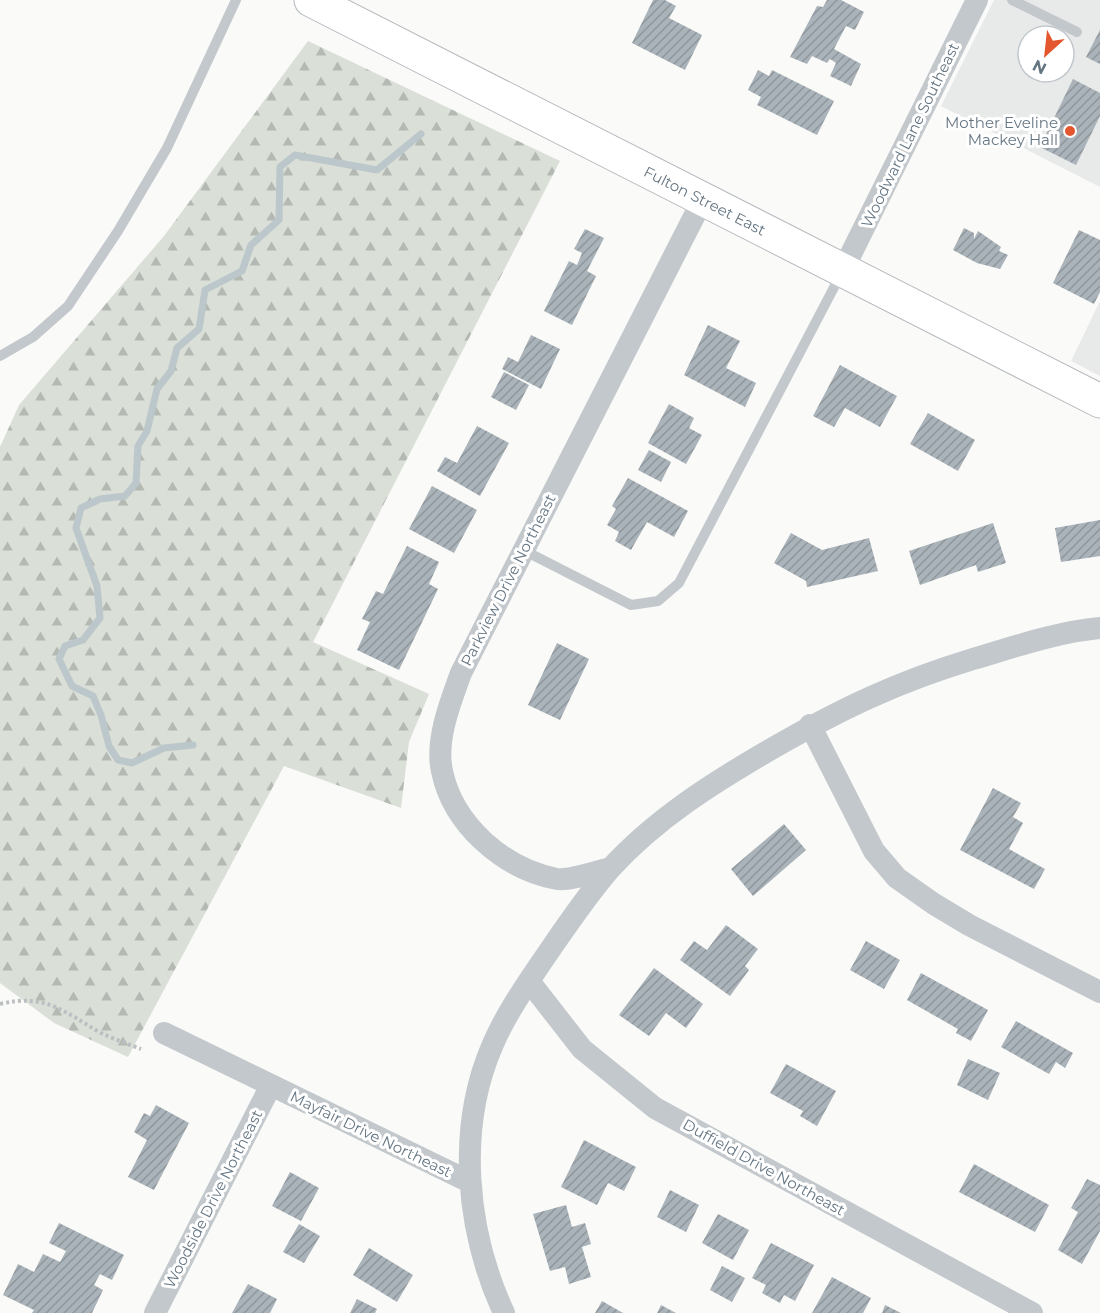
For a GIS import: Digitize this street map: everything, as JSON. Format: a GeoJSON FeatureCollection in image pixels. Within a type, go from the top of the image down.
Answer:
{"type":"FeatureCollection","features":[{"type":"Feature","properties":{"kind":"main road","name":"Fulton Street East"},"geometry":{"type":"LineString","coordinates":[[311,0],[1100,401]]}},
{"type":"Feature","properties":{"kind":"street","name":"Woodward Lane Southeast"},"geometry":{"type":"LineString","coordinates":[[843,270],[976,0]]}},
{"type":"Feature","properties":{"kind":"street","name":"Parkview Drive Northeast"},"geometry":{"type":"LineString","coordinates":[[611,868],[559,880],[503,856],[478,837],[455,805],[442,770],[442,742],[450,703],[458,683],[523,550],[703,199]]}},
{"type":"Feature","properties":{"kind":"street","name":"Mayfair Drive Northeast"},"geometry":{"type":"LineString","coordinates":[[504,1313],[491,1285],[481,1253],[470,1182],[473,1106],[493,1044],[529,981],[582,903],[611,868],[686,803],[723,776],[810,725],[891,686],[941,669],[1020,645],[1100,628]]}},
{"type":"Feature","properties":{"kind":"street"},"geometry":{"type":"LineString","coordinates":[[810,725],[874,851],[897,878],[969,925],[1100,992]]}},
{"type":"Feature","properties":{"kind":"street","name":"Duffield Drive Northeast"},"geometry":{"type":"LineString","coordinates":[[529,981],[582,1049],[655,1108],[1032,1313]]}},
{"type":"Feature","properties":{"kind":"street","name":"Mayfair Drive Northeast"},"geometry":{"type":"LineString","coordinates":[[164,1034],[470,1182]]}},
{"type":"Feature","properties":{"kind":"street","name":"Woodside Drive Northeast"},"geometry":{"type":"LineString","coordinates":[[155,1313],[271,1086]]}},
{"type":"Feature","properties":{"kind":"lane"},"geometry":{"type":"LineString","coordinates":[[0,356],[33,338],[68,306],[118,231],[167,148],[236,0]]}},
{"type":"Feature","properties":{"kind":"lane"},"geometry":{"type":"LineString","coordinates":[[1012,0],[1077,32]]}},
{"type":"Feature","properties":{"kind":"lane"},"geometry":{"type":"LineString","coordinates":[[523,550],[631,604],[658,601],[680,583],[843,270]]}},
{"type":"Feature","properties":{"kind":"path"},"geometry":{"type":"LineString","coordinates":[[0,1004],[37,1000],[73,1014],[102,1033],[141,1049]]}},
{"type":"Feature","properties":{"kind":"shaded area"},"geometry":{"type":"Polygon","coordinates":[[[994,0],[1100,0],[1100,187],[941,106],[994,0]]]}},
{"type":"Feature","properties":{"kind":"shaded area"},"geometry":{"type":"Polygon","coordinates":[[[1100,301],[1100,376],[1071,361],[1100,301]]]}},
{"type":"Feature","properties":{"kind":"green space"},"geometry":{"type":"Polygon","coordinates":[[[308,41],[560,161],[313,642],[429,694],[409,742],[401,808],[284,766],[128,1057],[54,1023],[0,983],[0,447],[19,405],[164,236],[308,41]]]}},
{"type":"Feature","properties":{"kind":"building"},"geometry":{"type":"Polygon","coordinates":[[[653,0],[665,0],[676,6],[669,18],[702,35],[685,70],[632,43],[653,0]]]}},
{"type":"Feature","properties":{"kind":"building"},"geometry":{"type":"Polygon","coordinates":[[[827,0],[841,0],[864,12],[855,30],[846,26],[834,49],[861,64],[851,86],[830,76],[836,63],[830,59],[827,63],[812,56],[807,64],[790,57],[817,6],[823,7],[827,0]]]}},
{"type":"Feature","properties":{"kind":"building"},"geometry":{"type":"Polygon","coordinates":[[[1100,30],[1100,64],[1086,57],[1100,30]]]}},
{"type":"Feature","properties":{"kind":"building"},"geometry":{"type":"Polygon","coordinates":[[[758,70],[769,76],[772,70],[834,101],[817,135],[757,105],[761,97],[748,90],[758,70]]]}},
{"type":"Feature","properties":{"kind":"building","name":"Mother Eveline Mackey Hall"},"geometry":{"type":"Polygon","coordinates":[[[1076,81],[1100,93],[1100,116],[1076,165],[1040,147],[1071,84],[1076,84],[1076,81]]]}},
{"type":"Feature","properties":{"kind":"building"},"geometry":{"type":"Polygon","coordinates":[[[964,228],[974,233],[974,239],[978,231],[1001,247],[999,251],[1008,255],[1000,269],[977,263],[953,250],[964,228]]]}},
{"type":"Feature","properties":{"kind":"building"},"geometry":{"type":"Polygon","coordinates":[[[585,229],[604,238],[587,271],[596,276],[572,325],[544,311],[569,261],[577,265],[582,253],[574,249],[585,229]]]}},
{"type":"Feature","properties":{"kind":"building"},"geometry":{"type":"Polygon","coordinates":[[[1079,230],[1100,240],[1100,292],[1094,304],[1053,283],[1079,230]]]}},
{"type":"Feature","properties":{"kind":"building"},"geometry":{"type":"Polygon","coordinates":[[[708,325],[740,341],[726,368],[756,383],[745,407],[684,375],[708,325]]]}},
{"type":"Feature","properties":{"kind":"building"},"geometry":{"type":"Polygon","coordinates":[[[531,335],[560,349],[541,389],[502,369],[508,357],[518,362],[531,335]]]}},
{"type":"Feature","properties":{"kind":"building"},"geometry":{"type":"Polygon","coordinates":[[[840,365],[897,396],[880,427],[845,408],[834,427],[813,416],[840,365]]]}},
{"type":"Feature","properties":{"kind":"building"},"geometry":{"type":"Polygon","coordinates":[[[504,372],[529,385],[516,410],[491,397],[504,372]]]}},
{"type":"Feature","properties":{"kind":"building"},"geometry":{"type":"Polygon","coordinates":[[[669,404],[694,418],[689,428],[702,435],[686,464],[648,443],[669,404]]]}},
{"type":"Feature","properties":{"kind":"building"},"geometry":{"type":"Polygon","coordinates":[[[928,413],[975,440],[958,471],[910,444],[928,413]]]}},
{"type":"Feature","properties":{"kind":"building"},"geometry":{"type":"Polygon","coordinates":[[[477,426],[509,443],[480,496],[437,471],[445,457],[457,463],[477,426]]]}},
{"type":"Feature","properties":{"kind":"building"},"geometry":{"type":"Polygon","coordinates":[[[649,450],[671,462],[661,482],[638,470],[649,450]]]}},
{"type":"Feature","properties":{"kind":"building"},"geometry":{"type":"Polygon","coordinates":[[[628,478],[688,511],[674,537],[647,522],[631,550],[615,541],[619,532],[607,525],[616,509],[612,506],[628,478]]]}},
{"type":"Feature","properties":{"kind":"building"},"geometry":{"type":"Polygon","coordinates":[[[432,486],[477,510],[454,553],[409,529],[432,486]]]}},
{"type":"Feature","properties":{"kind":"building"},"geometry":{"type":"Polygon","coordinates":[[[1100,520],[1100,556],[1061,562],[1055,528],[1100,520]]]}},
{"type":"Feature","properties":{"kind":"building"},"geometry":{"type":"Polygon","coordinates":[[[993,523],[1006,563],[978,572],[976,565],[920,585],[909,551],[993,523]]]}},
{"type":"Feature","properties":{"kind":"building"},"geometry":{"type":"Polygon","coordinates":[[[791,533],[822,550],[869,538],[878,571],[807,587],[806,581],[774,563],[791,533]]]}},
{"type":"Feature","properties":{"kind":"building"},"geometry":{"type":"Polygon","coordinates":[[[407,546],[439,562],[429,584],[438,589],[399,670],[357,650],[370,622],[362,619],[376,591],[383,594],[407,546]]]}},
{"type":"Feature","properties":{"kind":"building"},"geometry":{"type":"Polygon","coordinates":[[[557,643],[589,659],[560,720],[528,705],[557,643]]]}},
{"type":"Feature","properties":{"kind":"building"},"geometry":{"type":"Polygon","coordinates":[[[993,788],[1021,803],[1013,817],[1023,823],[1009,849],[1045,869],[1034,889],[960,850],[993,788]]]}},
{"type":"Feature","properties":{"kind":"building"},"geometry":{"type":"Polygon","coordinates":[[[784,824],[806,850],[753,896],[731,869],[784,824]]]}},
{"type":"Feature","properties":{"kind":"building"},"geometry":{"type":"Polygon","coordinates":[[[726,925],[758,949],[745,966],[749,970],[730,996],[680,960],[694,941],[707,950],[726,925]]]}},
{"type":"Feature","properties":{"kind":"building"},"geometry":{"type":"Polygon","coordinates":[[[866,941],[900,960],[884,989],[850,970],[866,941]]]}},
{"type":"Feature","properties":{"kind":"building"},"geometry":{"type":"Polygon","coordinates":[[[654,968],[703,1004],[686,1028],[666,1013],[649,1036],[619,1015],[654,968]]]}},
{"type":"Feature","properties":{"kind":"building"},"geometry":{"type":"Polygon","coordinates":[[[921,973],[988,1010],[971,1041],[956,1033],[958,1029],[907,1000],[921,973]]]}},
{"type":"Feature","properties":{"kind":"building"},"geometry":{"type":"Polygon","coordinates":[[[1016,1021],[1073,1053],[1065,1068],[1056,1062],[1049,1074],[1001,1047],[1016,1021]]]}},
{"type":"Feature","properties":{"kind":"building"},"geometry":{"type":"Polygon","coordinates":[[[968,1059],[1000,1073],[988,1100],[957,1085],[968,1059]]]}},
{"type":"Feature","properties":{"kind":"building"},"geometry":{"type":"Polygon","coordinates":[[[786,1064],[836,1091],[817,1126],[800,1116],[803,1111],[770,1093],[786,1064]]]}},
{"type":"Feature","properties":{"kind":"building"},"geometry":{"type":"Polygon","coordinates":[[[156,1105],[189,1123],[154,1190],[128,1177],[147,1140],[134,1132],[144,1113],[150,1116],[156,1105]]]}},
{"type":"Feature","properties":{"kind":"building"},"geometry":{"type":"Polygon","coordinates":[[[584,1140],[636,1167],[624,1191],[608,1183],[597,1205],[561,1187],[584,1140]]]}},
{"type":"Feature","properties":{"kind":"building"},"geometry":{"type":"Polygon","coordinates":[[[974,1164],[1049,1205],[1035,1232],[959,1192],[974,1164]]]}},
{"type":"Feature","properties":{"kind":"building"},"geometry":{"type":"Polygon","coordinates":[[[290,1172],[319,1188],[301,1221],[272,1206],[290,1172]]]}},
{"type":"Feature","properties":{"kind":"building"},"geometry":{"type":"Polygon","coordinates":[[[1087,1179],[1100,1185],[1100,1231],[1082,1264],[1058,1250],[1078,1212],[1071,1208],[1087,1179]]]}},
{"type":"Feature","properties":{"kind":"building"},"geometry":{"type":"Polygon","coordinates":[[[670,1190],[699,1205],[686,1232],[657,1217],[670,1190]]]}},
{"type":"Feature","properties":{"kind":"building"},"geometry":{"type":"Polygon","coordinates":[[[566,1205],[572,1227],[585,1223],[591,1244],[582,1247],[591,1277],[569,1284],[565,1267],[550,1271],[533,1214],[566,1205]]]}},
{"type":"Feature","properties":{"kind":"building"},"geometry":{"type":"Polygon","coordinates":[[[718,1214],[749,1230],[733,1260],[702,1243],[718,1214]]]}},
{"type":"Feature","properties":{"kind":"building"},"geometry":{"type":"Polygon","coordinates":[[[59,1223],[124,1255],[112,1280],[100,1274],[94,1285],[103,1290],[92,1313],[32,1313],[34,1310],[3,1295],[18,1264],[34,1272],[43,1254],[60,1262],[66,1251],[49,1243],[59,1223]]]}},
{"type":"Feature","properties":{"kind":"building"},"geometry":{"type":"Polygon","coordinates":[[[299,1224],[320,1236],[304,1263],[283,1252],[299,1224]]]}},
{"type":"Feature","properties":{"kind":"building"},"geometry":{"type":"Polygon","coordinates":[[[771,1243],[814,1265],[795,1301],[784,1295],[780,1303],[762,1293],[766,1285],[752,1278],[771,1243]]]}},
{"type":"Feature","properties":{"kind":"building"},"geometry":{"type":"Polygon","coordinates":[[[369,1248],[413,1275],[397,1302],[353,1275],[369,1248]]]}},
{"type":"Feature","properties":{"kind":"building"},"geometry":{"type":"Polygon","coordinates":[[[722,1266],[745,1278],[732,1302],[710,1290],[722,1266]]]}},
{"type":"Feature","properties":{"kind":"building"},"geometry":{"type":"Polygon","coordinates":[[[832,1277],[871,1298],[863,1313],[812,1313],[832,1277]]]}},
{"type":"Feature","properties":{"kind":"building"},"geometry":{"type":"Polygon","coordinates":[[[248,1284],[277,1299],[270,1313],[232,1313],[248,1284]]]}},
{"type":"Feature","properties":{"kind":"building"},"geometry":{"type":"Polygon","coordinates":[[[357,1299],[377,1309],[375,1313],[350,1313],[357,1299]]]}},
{"type":"Feature","properties":{"kind":"building"},"geometry":{"type":"Polygon","coordinates":[[[602,1301],[623,1313],[595,1313],[602,1301]]]}},
{"type":"Feature","properties":{"kind":"building"},"geometry":{"type":"Polygon","coordinates":[[[661,1305],[676,1313],[657,1313],[661,1305]]]}},
{"type":"Feature","properties":{"kind":"building"},"geometry":{"type":"Polygon","coordinates":[[[885,1305],[901,1313],[882,1313],[885,1305]]]}},
{"type":"Feature","properties":{"kind":"waterway"},"geometry":{"type":"LineString","coordinates":[[193,745],[164,748],[132,763],[118,760],[109,746],[101,715],[93,696],[72,686],[59,659],[65,646],[83,640],[100,618],[97,586],[76,528],[81,508],[100,499],[125,496],[136,483],[138,446],[147,431],[157,389],[171,371],[177,348],[199,329],[205,290],[242,271],[251,245],[279,220],[280,167],[295,155],[377,170],[421,134]]}},
{"type":"Feature","properties":{"kind":"place","name":"Mother Eveline Mackey Hall"},"geometry":{"type":"Point","coordinates":[1070,131]}}]}
